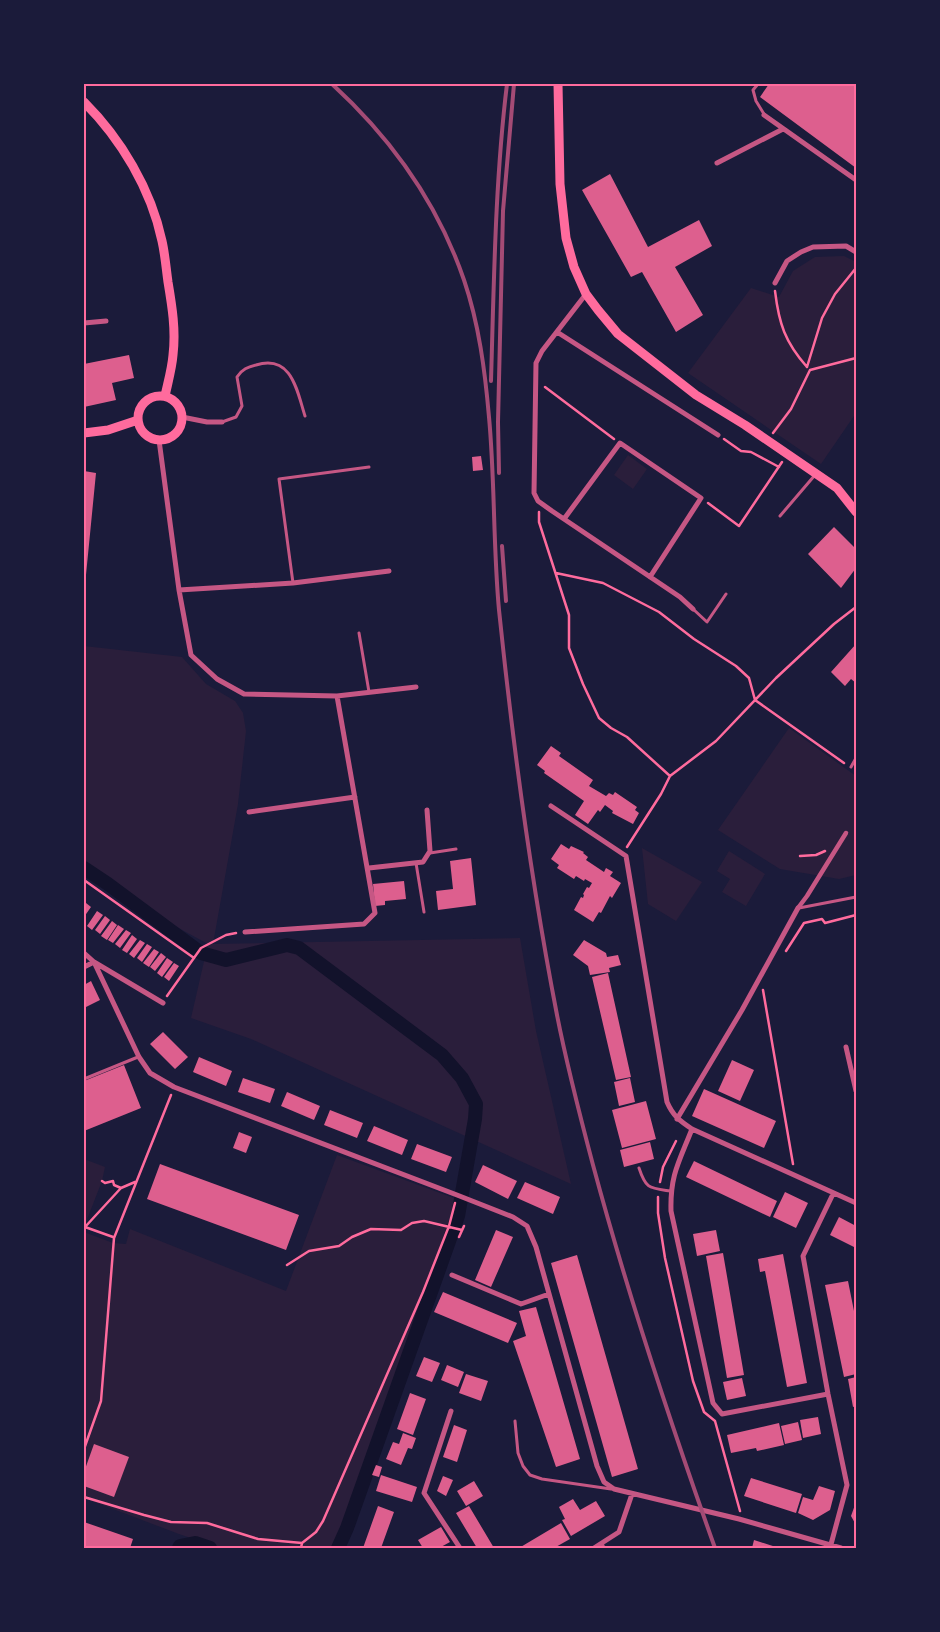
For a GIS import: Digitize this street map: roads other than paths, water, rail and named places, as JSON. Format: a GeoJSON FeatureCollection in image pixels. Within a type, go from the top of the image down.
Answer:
{"type":"FeatureCollection","features":[{"type":"Feature","properties":{"kind":"main road"},"geometry":{"type":"LineString","coordinates":[[558,84],[560,184],[566,238],[574,267],[586,294],[618,334],[696,395],[745,425],[837,488],[856,512]]}},
{"type":"Feature","properties":{"kind":"main road"},"geometry":{"type":"LineString","coordinates":[[84,102],[114,136],[133,166],[148,198],[162,239],[173,312],[173,355],[165,396]]}},
{"type":"Feature","properties":{"kind":"main road"},"geometry":{"type":"LineString","coordinates":[[156,396],[165,396],[175,402],[180,408],[181,425],[168,438],[159,440],[149,437],[141,428],[138,420],[143,404],[156,396]]}},
{"type":"Feature","properties":{"kind":"main road"},"geometry":{"type":"LineString","coordinates":[[84,433],[108,430],[138,420]]}},
{"type":"Feature","properties":{"kind":"street"},"geometry":{"type":"LineString","coordinates":[[764,115],[856,180]]}},
{"type":"Feature","properties":{"kind":"street"},"geometry":{"type":"LineString","coordinates":[[717,164],[783,128]]}},
{"type":"Feature","properties":{"kind":"street"},"geometry":{"type":"LineString","coordinates":[[775,283],[787,261],[801,252],[814,247],[846,246],[856,252]]}},
{"type":"Feature","properties":{"kind":"street"},"geometry":{"type":"LineString","coordinates":[[586,294],[542,351],[536,363],[534,493],[538,501],[680,596],[693,609]]}},
{"type":"Feature","properties":{"kind":"street"},"geometry":{"type":"LineString","coordinates":[[84,324],[106,321]]}},
{"type":"Feature","properties":{"kind":"street"},"geometry":{"type":"LineString","coordinates":[[557,332],[718,436]]}},
{"type":"Feature","properties":{"kind":"street"},"geometry":{"type":"LineString","coordinates":[[182,417],[207,422],[222,422]]}},
{"type":"Feature","properties":{"kind":"street"},"geometry":{"type":"LineString","coordinates":[[159,440],[191,655],[217,679],[244,694],[337,696],[416,687]]}},
{"type":"Feature","properties":{"kind":"street"},"geometry":{"type":"LineString","coordinates":[[564,519],[620,443],[701,498],[650,577]]}},
{"type":"Feature","properties":{"kind":"street"},"geometry":{"type":"LineString","coordinates":[[180,590],[293,583],[389,572]]}},
{"type":"Feature","properties":{"kind":"street"},"geometry":{"type":"LineString","coordinates":[[245,932],[364,924],[375,913],[369,868],[337,696]]}},
{"type":"Feature","properties":{"kind":"street"},"geometry":{"type":"LineString","coordinates":[[249,812],[355,797]]}},
{"type":"Feature","properties":{"kind":"street"},"geometry":{"type":"LineString","coordinates":[[551,806],[626,856],[667,1102],[672,1113],[677,1119],[692,1129],[856,1203]]}},
{"type":"Feature","properties":{"kind":"street"},"geometry":{"type":"LineString","coordinates":[[369,868],[423,862],[430,851],[427,810]]}},
{"type":"Feature","properties":{"kind":"street"},"geometry":{"type":"LineString","coordinates":[[677,1119],[742,1010],[798,908],[846,833]]}},
{"type":"Feature","properties":{"kind":"street"},"geometry":{"type":"LineString","coordinates":[[84,953],[94,962],[163,1003]]}},
{"type":"Feature","properties":{"kind":"street"},"geometry":{"type":"LineString","coordinates":[[84,966],[94,962]]}},
{"type":"Feature","properties":{"kind":"street"},"geometry":{"type":"LineString","coordinates":[[94,962],[138,1057],[150,1073],[174,1087],[513,1217],[527,1226],[536,1247],[597,1466],[604,1482],[614,1489],[716,1513],[830,1547],[841,1548]]}},
{"type":"Feature","properties":{"kind":"street"},"geometry":{"type":"LineString","coordinates":[[846,1047],[856,1091]]}},
{"type":"Feature","properties":{"kind":"street"},"geometry":{"type":"LineString","coordinates":[[692,1129],[675,1170],[670,1191],[671,1212],[713,1403],[722,1414],[828,1394]]}},
{"type":"Feature","properties":{"kind":"street"},"geometry":{"type":"LineString","coordinates":[[830,1547],[847,1485],[803,1256],[834,1194]]}},
{"type":"Feature","properties":{"kind":"street"},"geometry":{"type":"LineString","coordinates":[[452,1275],[521,1304],[549,1294]]}},
{"type":"Feature","properties":{"kind":"street"},"geometry":{"type":"LineString","coordinates":[[450,1411],[424,1493],[460,1548]]}},
{"type":"Feature","properties":{"kind":"street"},"geometry":{"type":"LineString","coordinates":[[594,1548],[603,1546],[619,1532],[632,1494]]}},
{"type":"Feature","properties":{"kind":"lane"},"geometry":{"type":"LineString","coordinates":[[758,84],[753,90],[756,101],[764,115]]}},
{"type":"Feature","properties":{"kind":"lane"},"geometry":{"type":"LineString","coordinates":[[222,422],[236,417],[242,406],[238,377],[240,372],[247,367],[271,363],[287,370],[294,380],[305,416]]}},
{"type":"Feature","properties":{"kind":"lane"},"geometry":{"type":"LineString","coordinates":[[293,583],[279,479],[369,467]]}},
{"type":"Feature","properties":{"kind":"lane"},"geometry":{"type":"LineString","coordinates":[[780,516],[816,474]]}},
{"type":"Feature","properties":{"kind":"lane"},"geometry":{"type":"LineString","coordinates":[[693,609],[707,622],[726,594]]}},
{"type":"Feature","properties":{"kind":"lane"},"geometry":{"type":"LineString","coordinates":[[359,633],[369,692]]}},
{"type":"Feature","properties":{"kind":"lane"},"geometry":{"type":"LineString","coordinates":[[851,767],[856,758]]}},
{"type":"Feature","properties":{"kind":"lane"},"geometry":{"type":"LineString","coordinates":[[429,853],[456,850]]}},
{"type":"Feature","properties":{"kind":"lane"},"geometry":{"type":"LineString","coordinates":[[416,862],[424,912]]}},
{"type":"Feature","properties":{"kind":"lane"},"geometry":{"type":"LineString","coordinates":[[798,908],[856,898]]}},
{"type":"Feature","properties":{"kind":"lane"},"geometry":{"type":"LineString","coordinates":[[84,1079],[138,1057]]}},
{"type":"Feature","properties":{"kind":"lane"},"geometry":{"type":"LineString","coordinates":[[639,1168],[644,1184],[670,1191]]}},
{"type":"Feature","properties":{"kind":"lane"},"geometry":{"type":"LineString","coordinates":[[515,1421],[518,1453],[522,1466],[530,1475],[542,1479],[614,1489]]}},
{"type":"Feature","properties":{"kind":"waterway"},"geometry":{"type":"LineString","coordinates":[[84,868],[201,953],[226,960],[287,945],[299,948],[442,1055],[462,1078],[476,1104],[458,1216],[347,1528],[338,1548]]}},
{"type":"Feature","properties":{"kind":"waterway"},"geometry":{"type":"LineString","coordinates":[[179,1548],[180,1546],[195,1543],[210,1548]]}},
{"type":"Feature","properties":{"kind":"railway"},"geometry":{"type":"LineString","coordinates":[[332,84],[354,105],[393,150],[426,199],[441,225],[453,252],[474,314],[483,365],[489,417],[497,586],[510,712],[531,864],[557,1015],[583,1128],[620,1262],[666,1406],[715,1548]]}},
{"type":"Feature","properties":{"kind":"railway"},"geometry":{"type":"LineString","coordinates":[[491,381],[497,195],[507,84]]}},
{"type":"Feature","properties":{"kind":"railway"},"geometry":{"type":"LineString","coordinates":[[499,473],[498,422],[503,211],[514,84]]}},
{"type":"Feature","properties":{"kind":"railway"},"geometry":{"type":"LineString","coordinates":[[502,546],[506,601]]}}]}
